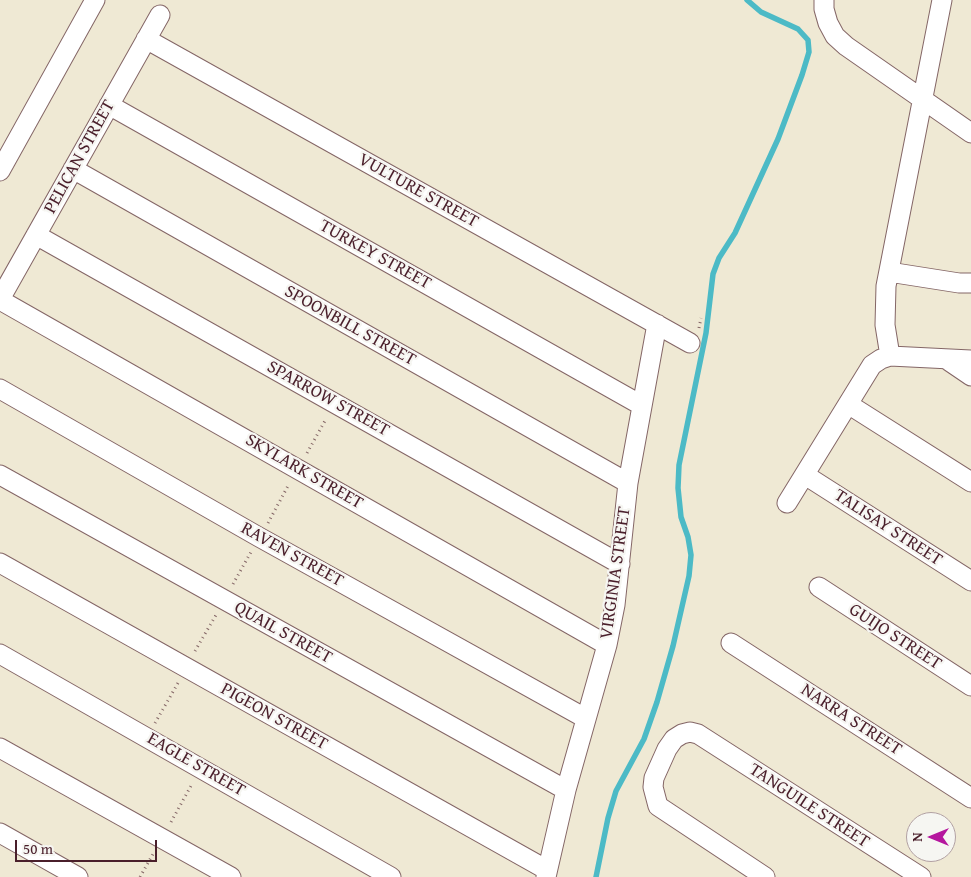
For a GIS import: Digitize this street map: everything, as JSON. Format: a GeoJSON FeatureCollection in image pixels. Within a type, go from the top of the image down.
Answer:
{"type":"FeatureCollection","features":[{"type":"Feature","properties":{"kind":"street"},"geometry":{"type":"LineString","coordinates":[[0,171],[95,0]]}},
{"type":"Feature","properties":{"kind":"street"},"geometry":{"type":"LineString","coordinates":[[824,0],[824,10],[828,23],[835,36],[846,46],[971,133]]}},
{"type":"Feature","properties":{"kind":"street"},"geometry":{"type":"LineString","coordinates":[[890,356],[885,325],[885,304],[889,272],[942,0]]}},
{"type":"Feature","properties":{"kind":"street","name":"PELICAN STREET"},"geometry":{"type":"LineString","coordinates":[[0,300],[160,15]]}},
{"type":"Feature","properties":{"kind":"street","name":"VULTURE STREET"},"geometry":{"type":"LineString","coordinates":[[146,39],[690,343]]}},
{"type":"Feature","properties":{"kind":"street","name":"TURKEY STREET"},"geometry":{"type":"LineString","coordinates":[[109,105],[641,405]]}},
{"type":"Feature","properties":{"kind":"street","name":"SPOONBILL STREET"},"geometry":{"type":"LineString","coordinates":[[73,170],[628,483]]}},
{"type":"Feature","properties":{"kind":"street","name":"SPARROW STREET"},"geometry":{"type":"LineString","coordinates":[[36,236],[620,564]]}},
{"type":"Feature","properties":{"kind":"street"},"geometry":{"type":"LineString","coordinates":[[889,272],[959,283],[971,283]]}},
{"type":"Feature","properties":{"kind":"street","name":"SKYLARK STREET"},"geometry":{"type":"LineString","coordinates":[[0,300],[607,645]]}},
{"type":"Feature","properties":{"kind":"street","name":"VIRGINIA STREET"},"geometry":{"type":"LineString","coordinates":[[546,873],[585,718],[607,645],[615,605],[628,483],[657,324]]}},
{"type":"Feature","properties":{"kind":"street"},"geometry":{"type":"LineString","coordinates":[[787,503],[872,365],[880,359],[890,356],[971,360]]}},
{"type":"Feature","properties":{"kind":"street"},"geometry":{"type":"LineString","coordinates":[[946,359],[971,376]]}},
{"type":"Feature","properties":{"kind":"street","name":"RAVEN STREET"},"geometry":{"type":"LineString","coordinates":[[0,389],[259,537],[585,718]]}},
{"type":"Feature","properties":{"kind":"street"},"geometry":{"type":"LineString","coordinates":[[848,404],[971,482]]}},
{"type":"Feature","properties":{"kind":"street","name":"QUAIL STREET"},"geometry":{"type":"LineString","coordinates":[[0,475],[566,790]]}},
{"type":"Feature","properties":{"kind":"street","name":"TALISAY STREET"},"geometry":{"type":"LineString","coordinates":[[805,475],[971,581]]}},
{"type":"Feature","properties":{"kind":"street","name":"PIGEON STREET"},"geometry":{"type":"LineString","coordinates":[[0,563],[546,873]]}},
{"type":"Feature","properties":{"kind":"street","name":"GUIJO STREET"},"geometry":{"type":"LineString","coordinates":[[819,587],[971,686]]}},
{"type":"Feature","properties":{"kind":"street","name":"NARRA STREET"},"geometry":{"type":"LineString","coordinates":[[731,643],[971,798]]}},
{"type":"Feature","properties":{"kind":"street","name":"EAGLE STREET"},"geometry":{"type":"LineString","coordinates":[[0,654],[392,877]]}},
{"type":"Feature","properties":{"kind":"street","name":"TANGUILE STREET"},"geometry":{"type":"LineString","coordinates":[[765,877],[658,806],[654,796],[654,778],[667,749],[674,739],[682,734],[690,732],[698,734],[921,877]]}},
{"type":"Feature","properties":{"kind":"street"},"geometry":{"type":"LineString","coordinates":[[0,748],[231,877]]}},
{"type":"Feature","properties":{"kind":"street"},"geometry":{"type":"LineString","coordinates":[[0,833],[78,877]]}},
{"type":"Feature","properties":{"kind":"path"},"geometry":{"type":"LineString","coordinates":[[147,738],[335,403]]}},
{"type":"Feature","properties":{"kind":"waterway"},"geometry":{"type":"LineString","coordinates":[[596,877],[608,818],[616,791],[644,739],[657,702],[673,646],[689,576],[691,555],[688,537],[681,517],[678,488],[679,465],[706,333],[713,274],[719,258],[735,233],[778,139],[809,52],[808,40],[798,29],[761,12],[747,0]]}}]}
